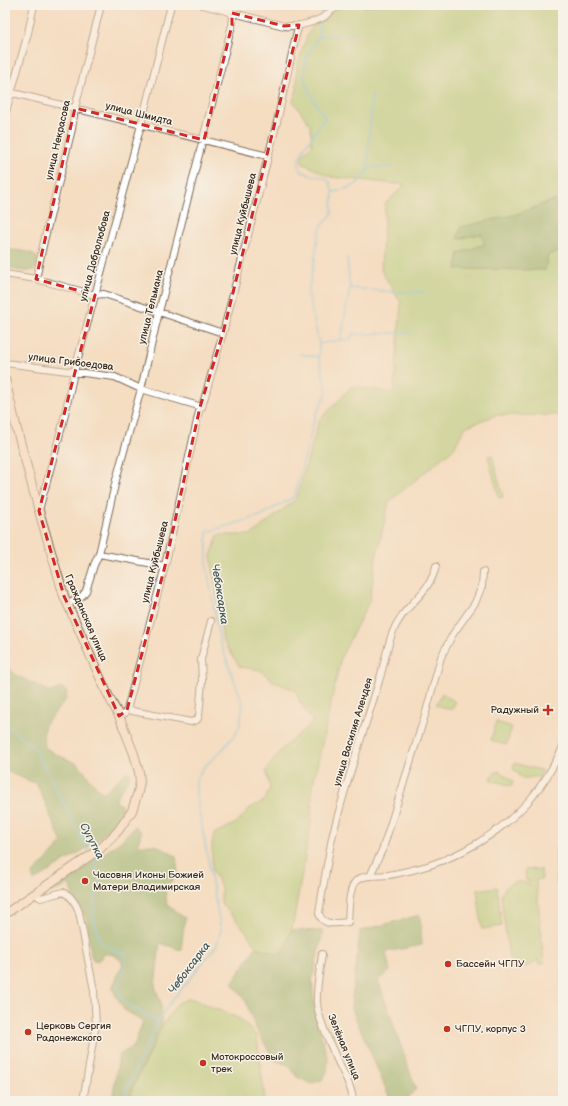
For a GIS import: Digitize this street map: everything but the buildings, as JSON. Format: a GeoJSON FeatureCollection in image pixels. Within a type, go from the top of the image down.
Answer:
{"type":"FeatureCollection","features":[{"type":"Feature","properties":{"kind":"main road","name":"Гражданская улица"},"geometry":{"type":"LineString","coordinates":[[5,379],[7,394],[58,576],[68,604],[119,716],[136,759],[140,782],[136,802],[132,811],[118,831],[100,849],[5,914]]}},
{"type":"Feature","properties":{"kind":"street"},"geometry":{"type":"LineString","coordinates":[[5,115],[8,92],[28,33],[34,5]]}},
{"type":"Feature","properties":{"kind":"street","name":"улица Некрасова"},"geometry":{"type":"LineString","coordinates":[[36,279],[72,128],[75,108],[101,5]]}},
{"type":"Feature","properties":{"kind":"street","name":"улица Добролюбова"},"geometry":{"type":"LineString","coordinates":[[39,511],[64,423],[74,372],[141,125],[171,5]]}},
{"type":"Feature","properties":{"kind":"street"},"geometry":{"type":"LineString","coordinates":[[203,5],[291,27],[322,18],[340,6],[349,5]]}},
{"type":"Feature","properties":{"kind":"street","name":"улица Тельмана"},"geometry":{"type":"LineString","coordinates":[[68,604],[82,596],[86,591],[99,554],[116,480],[141,389],[159,312],[204,140],[232,25],[233,18],[229,5]]}},
{"type":"Feature","properties":{"kind":"street"},"geometry":{"type":"LineString","coordinates":[[359,5],[369,5]]}},
{"type":"Feature","properties":{"kind":"street","name":"улица Куйбышева"},"geometry":{"type":"LineString","coordinates":[[127,710],[165,566],[201,407],[223,332],[277,122],[299,25]]}},
{"type":"Feature","properties":{"kind":"street","name":"улица Шмидта"},"geometry":{"type":"LineString","coordinates":[[8,92],[268,156]]}},
{"type":"Feature","properties":{"kind":"street"},"geometry":{"type":"LineString","coordinates":[[5,274],[36,279],[95,295],[104,294],[223,332]]}},
{"type":"Feature","properties":{"kind":"street","name":"улица Грибоедова"},"geometry":{"type":"LineString","coordinates":[[5,364],[115,377],[141,389],[201,407]]}},
{"type":"Feature","properties":{"kind":"street"},"geometry":{"type":"LineString","coordinates":[[99,554],[165,566]]}},
{"type":"Feature","properties":{"kind":"street","name":"улица Василия Алендея"},"geometry":{"type":"LineString","coordinates":[[370,876],[361,878],[353,884],[351,890],[348,922],[327,923],[320,918],[319,913],[332,837],[392,633],[401,616],[431,582],[436,566]]}},
{"type":"Feature","properties":{"kind":"street"},"geometry":{"type":"LineString","coordinates":[[370,876],[383,848],[444,651],[453,634],[475,603],[482,586],[484,572]]}},
{"type":"Feature","properties":{"kind":"street"},"geometry":{"type":"LineString","coordinates":[[119,716],[124,714],[127,710],[191,722],[197,720],[199,716],[202,681],[201,659],[211,621]]}},
{"type":"Feature","properties":{"kind":"street"},"geometry":{"type":"LineString","coordinates":[[370,876],[399,873],[423,868],[459,854],[484,839],[512,817],[534,795],[550,771],[563,747]]}},
{"type":"Feature","properties":{"kind":"street"},"geometry":{"type":"LineString","coordinates":[[35,893],[41,898],[62,892],[76,903],[79,912],[94,990],[96,1024],[83,1101]]}},
{"type":"Feature","properties":{"kind":"street","name":"Зелёная улица"},"geometry":{"type":"LineString","coordinates":[[322,954],[318,983],[318,1009],[334,1053],[350,1088],[353,1101]]}},
{"type":"Feature","properties":{"kind":"highlighted area"},"geometry":{"type":"Polygon","coordinates":[[[232,13],[284,26],[299,25],[223,333],[200,407],[165,566],[127,710],[119,716],[64,596],[39,511],[95,295],[36,279],[75,108],[204,140],[232,25],[232,13]]]}},
{"type":"Feature","properties":{"kind":"green space"},"geometry":{"type":"Polygon","coordinates":[[[327,5],[563,5],[563,223],[554,200],[517,214],[482,234],[485,245],[459,253],[456,269],[545,270],[548,255],[563,250],[563,415],[496,415],[465,427],[454,448],[389,502],[376,558],[370,600],[341,657],[312,789],[311,822],[292,930],[281,955],[256,947],[245,930],[221,903],[221,887],[212,870],[212,844],[214,834],[238,822],[250,808],[264,801],[270,789],[266,771],[283,748],[313,722],[300,702],[296,691],[273,681],[260,670],[240,667],[223,641],[211,556],[218,535],[251,535],[296,499],[319,421],[352,386],[394,393],[401,303],[381,270],[385,204],[405,185],[331,177],[302,163],[302,155],[312,145],[310,125],[293,101],[297,90],[297,66],[308,33],[315,25],[330,17],[327,5]]]}},
{"type":"Feature","properties":{"kind":"green space"},"geometry":{"type":"Polygon","coordinates":[[[555,200],[563,223],[563,250],[548,255],[545,270],[456,269],[459,253],[485,244],[481,234],[457,239],[461,227],[517,214],[555,200]]]}},
{"type":"Feature","properties":{"kind":"green space"},"geometry":{"type":"Polygon","coordinates":[[[5,250],[24,251],[34,254],[37,257],[38,264],[34,270],[26,271],[16,270],[5,266],[5,250]]]}},
{"type":"Feature","properties":{"kind":"green space"},"geometry":{"type":"Polygon","coordinates":[[[492,455],[503,497],[499,498],[488,456],[492,455]]]}},
{"type":"Feature","properties":{"kind":"green space"},"geometry":{"type":"Polygon","coordinates":[[[5,665],[16,675],[50,692],[62,688],[67,692],[66,699],[45,725],[43,736],[45,747],[55,754],[78,764],[100,791],[105,792],[126,772],[129,773],[130,777],[116,798],[116,801],[122,806],[119,817],[96,842],[34,881],[32,875],[62,843],[37,784],[5,771],[5,665]]]}},
{"type":"Feature","properties":{"kind":"green space"},"geometry":{"type":"Polygon","coordinates":[[[442,693],[455,702],[452,710],[436,705],[442,693]]]}},
{"type":"Feature","properties":{"kind":"green space"},"geometry":{"type":"Polygon","coordinates":[[[496,722],[512,727],[506,745],[491,740],[496,722]]]}},
{"type":"Feature","properties":{"kind":"green space"},"geometry":{"type":"Polygon","coordinates":[[[514,763],[543,771],[540,777],[524,778],[513,769],[514,763]]]}},
{"type":"Feature","properties":{"kind":"green space"},"geometry":{"type":"Polygon","coordinates":[[[499,771],[513,781],[512,786],[491,780],[493,774],[499,771]]]}},
{"type":"Feature","properties":{"kind":"green space"},"geometry":{"type":"Polygon","coordinates":[[[135,826],[141,832],[138,845],[156,845],[176,856],[178,874],[165,888],[167,905],[185,918],[181,950],[160,943],[155,986],[161,1003],[162,1026],[132,1089],[130,1101],[112,1101],[119,1055],[134,1046],[143,1021],[124,1010],[112,988],[123,964],[122,962],[117,957],[109,954],[103,955],[99,960],[94,961],[91,956],[87,920],[74,897],[69,884],[50,893],[49,891],[120,842],[135,826]]]}},
{"type":"Feature","properties":{"kind":"green space"},"geometry":{"type":"Polygon","coordinates":[[[556,851],[563,853],[563,886],[557,885],[556,851]]]}},
{"type":"Feature","properties":{"kind":"green space"},"geometry":{"type":"Polygon","coordinates":[[[541,869],[542,879],[536,880],[544,964],[538,964],[538,959],[531,965],[520,966],[512,962],[509,958],[501,896],[506,887],[512,883],[520,882],[529,885],[529,880],[526,881],[525,870],[541,869]]]}},
{"type":"Feature","properties":{"kind":"green space"},"geometry":{"type":"Polygon","coordinates":[[[497,887],[502,926],[482,929],[477,890],[497,887]]]}},
{"type":"Feature","properties":{"kind":"green space"},"geometry":{"type":"Polygon","coordinates":[[[420,915],[422,945],[386,952],[390,971],[378,980],[416,1089],[405,1101],[391,1101],[351,1007],[360,931],[420,915]]]}},
{"type":"Feature","properties":{"kind":"green space"},"geometry":{"type":"Polygon","coordinates":[[[292,930],[323,931],[312,981],[316,1019],[328,1059],[327,1072],[322,1080],[311,1084],[297,1077],[288,1065],[274,1060],[255,1027],[245,999],[232,983],[256,947],[281,955],[292,930]]]}},
{"type":"Feature","properties":{"kind":"green space","name":"Мотокроссовый трек"},"geometry":{"type":"Polygon","coordinates":[[[190,998],[240,1019],[257,1036],[265,1101],[130,1101],[132,1089],[162,1026],[178,1003],[190,998]]]}},
{"type":"Feature","properties":{"kind":"waterway","name":"Чебоксарка"},"geometry":{"type":"LineString","coordinates":[[321,17],[322,5]]}},
{"type":"Feature","properties":{"kind":"waterway","name":"Чебоксарка"},"geometry":{"type":"LineString","coordinates":[[124,1101],[127,1088],[158,1022],[167,1007],[217,945],[221,930],[196,795],[196,780],[203,768],[223,749],[237,732],[243,704],[220,642],[207,568],[207,532],[260,516],[294,497],[315,417],[327,392],[319,357],[319,344],[308,292],[318,235],[322,225],[332,214],[333,192],[327,179],[303,172],[300,169],[299,164],[299,158],[305,147],[325,118],[312,97],[304,79],[306,57],[319,36],[320,21]]}},
{"type":"Feature","properties":{"kind":"waterway"},"geometry":{"type":"LineString","coordinates":[[319,36],[357,34]]}},
{"type":"Feature","properties":{"kind":"waterway"},"geometry":{"type":"LineString","coordinates":[[367,173],[372,94]]}},
{"type":"Feature","properties":{"kind":"waterway"},"geometry":{"type":"LineString","coordinates":[[334,192],[352,187],[363,178],[371,167],[392,167]]}},
{"type":"Feature","properties":{"kind":"waterway"},"geometry":{"type":"LineString","coordinates":[[319,344],[341,340],[350,288],[347,257]]}},
{"type":"Feature","properties":{"kind":"waterway"},"geometry":{"type":"LineString","coordinates":[[350,288],[395,292],[425,292]]}},
{"type":"Feature","properties":{"kind":"waterway"},"geometry":{"type":"LineString","coordinates":[[341,340],[350,340],[353,334],[412,333]]}},
{"type":"Feature","properties":{"kind":"waterway"},"geometry":{"type":"LineString","coordinates":[[299,354],[319,357]]}},
{"type":"Feature","properties":{"kind":"waterway","name":"Сугутка"},"geometry":{"type":"LineString","coordinates":[[5,724],[35,749],[89,852]]}},
{"type":"Feature","properties":{"kind":"waterway","name":"Сугутка"},"geometry":{"type":"LineString","coordinates":[[92,859],[97,868],[99,880],[93,913],[99,940],[105,946],[125,954],[126,961],[117,988],[124,1002],[158,1022]]}},
{"type":"Feature","properties":{"kind":"place","name":"Радужный"},"geometry":{"type":"Point","coordinates":[548,710]}},
{"type":"Feature","properties":{"kind":"place","name":"Часовня Иконы Божией Матери Владимирская"},"geometry":{"type":"Point","coordinates":[85,881]}},
{"type":"Feature","properties":{"kind":"place","name":"Бассейн ЧГПУ"},"geometry":{"type":"Point","coordinates":[448,964]}},
{"type":"Feature","properties":{"kind":"place","name":"ЧГПУ, корпус 3"},"geometry":{"type":"Point","coordinates":[447,1029]}},
{"type":"Feature","properties":{"kind":"place","name":"Церковь Сергия Радонежского"},"geometry":{"type":"Point","coordinates":[28,1032]}},
{"type":"Feature","properties":{"kind":"place","name":"Мотокроссовый трек"},"geometry":{"type":"Point","coordinates":[203,1063]}}]}
